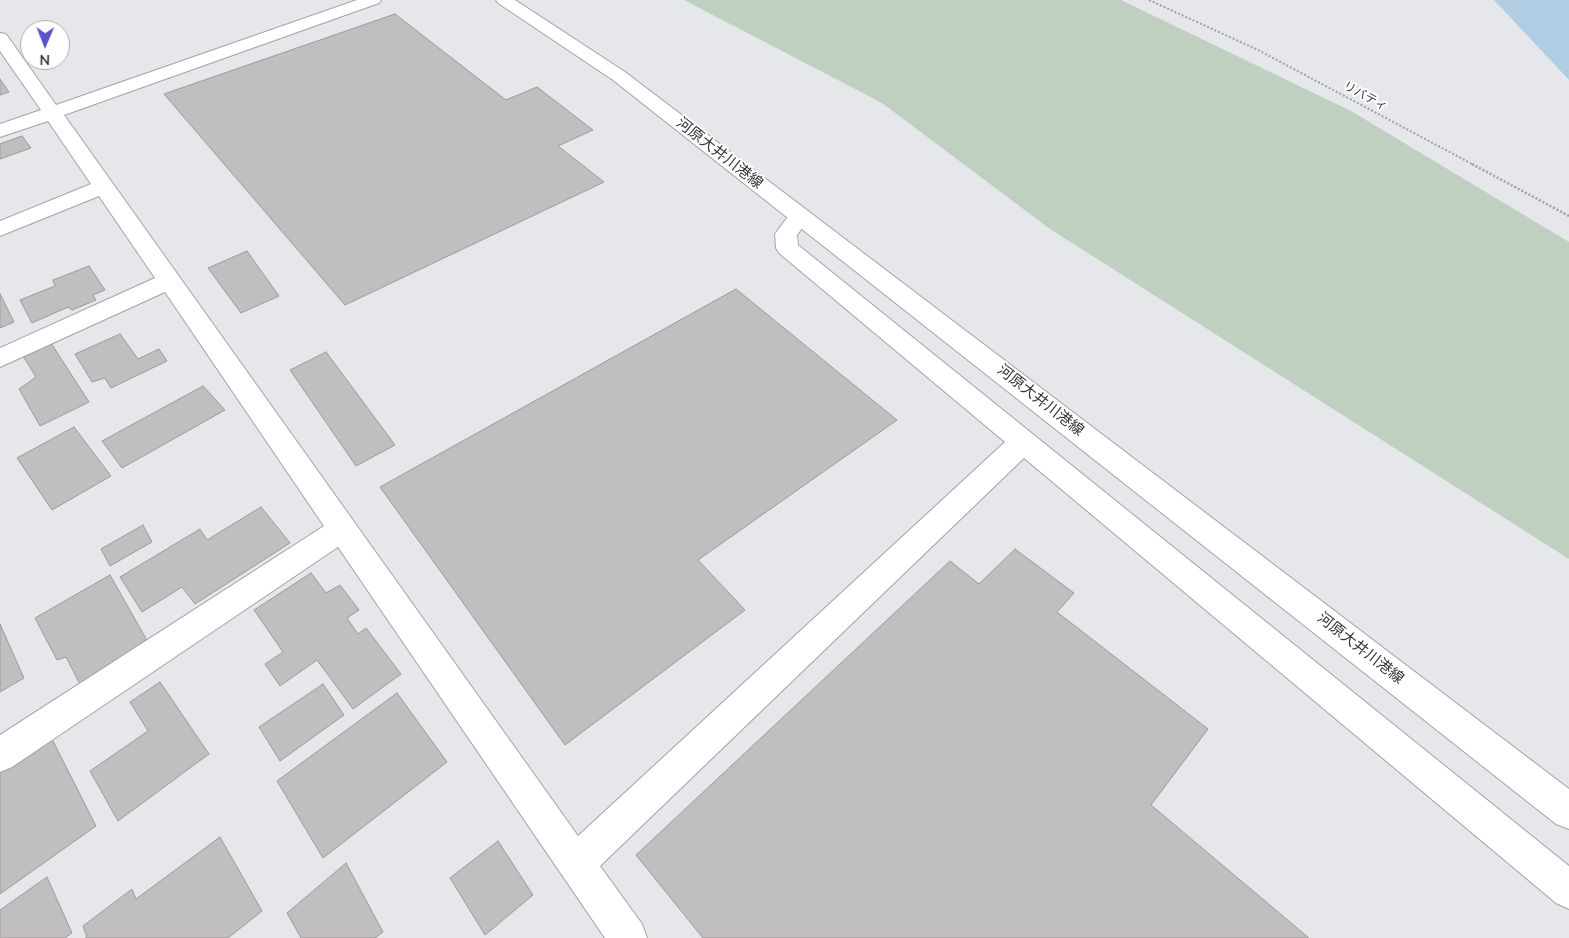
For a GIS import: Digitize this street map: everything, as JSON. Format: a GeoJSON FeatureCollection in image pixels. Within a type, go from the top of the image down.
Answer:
{"type":"FeatureCollection","features":[{"type":"Feature","properties":{"kind":"street"},"geometry":{"type":"LineString","coordinates":[[0,131],[373,0]]}},
{"type":"Feature","properties":{"kind":"street","name":"河原大井川港線"},"geometry":{"type":"LineString","coordinates":[[504,0],[619,76],[1569,811]]}},
{"type":"Feature","properties":{"kind":"street"},"geometry":{"type":"LineString","coordinates":[[0,38],[628,938]]}},
{"type":"Feature","properties":{"kind":"street"},"geometry":{"type":"LineString","coordinates":[[0,229],[104,186]]}},
{"type":"Feature","properties":{"kind":"street"},"geometry":{"type":"LineString","coordinates":[[800,216],[786,234],[787,248],[1569,890]]}},
{"type":"Feature","properties":{"kind":"street"},"geometry":{"type":"LineString","coordinates":[[0,358],[169,281]]}},
{"type":"Feature","properties":{"kind":"street"},"geometry":{"type":"LineString","coordinates":[[576,864],[1023,442]]}},
{"type":"Feature","properties":{"kind":"street"},"geometry":{"type":"LineString","coordinates":[[0,754],[342,529]]}},
{"type":"Feature","properties":{"kind":"path","name":"リバティ"},"geometry":{"type":"LineString","coordinates":[[1149,0],[1258,50],[1569,216]]}},
{"type":"Feature","properties":{"kind":"green space"},"geometry":{"type":"Polygon","coordinates":[[[684,0],[1121,0],[1351,111],[1569,242],[1569,559],[1050,229],[882,103],[684,0]]]}},
{"type":"Feature","properties":{"kind":"water"},"geometry":{"type":"Polygon","coordinates":[[[1494,0],[1569,0],[1569,80],[1494,0]]]}},
{"type":"Feature","properties":{"kind":"building"},"geometry":{"type":"Polygon","coordinates":[[[395,14],[506,100],[537,87],[593,130],[558,146],[604,182],[345,305],[164,94],[395,14]]]}},
{"type":"Feature","properties":{"kind":"building"},"geometry":{"type":"Polygon","coordinates":[[[0,79],[9,92],[0,95],[0,79]]]}},
{"type":"Feature","properties":{"kind":"building"},"geometry":{"type":"Polygon","coordinates":[[[22,136],[31,148],[0,159],[0,144],[22,136]]]}},
{"type":"Feature","properties":{"kind":"building"},"geometry":{"type":"Polygon","coordinates":[[[247,251],[279,296],[241,313],[208,268],[247,251]]]}},
{"type":"Feature","properties":{"kind":"building"},"geometry":{"type":"Polygon","coordinates":[[[89,266],[105,290],[93,295],[96,300],[72,310],[68,307],[32,323],[20,300],[55,286],[53,280],[89,266]]]}},
{"type":"Feature","properties":{"kind":"building"},"geometry":{"type":"Polygon","coordinates":[[[736,289],[897,420],[698,560],[745,610],[565,745],[380,487],[736,289]]]}},
{"type":"Feature","properties":{"kind":"building"},"geometry":{"type":"Polygon","coordinates":[[[0,294],[14,322],[0,328],[0,294]]]}},
{"type":"Feature","properties":{"kind":"building"},"geometry":{"type":"Polygon","coordinates":[[[120,334],[138,359],[159,349],[167,361],[111,388],[105,378],[92,382],[75,354],[120,334]]]}},
{"type":"Feature","properties":{"kind":"building"},"geometry":{"type":"Polygon","coordinates":[[[51,343],[89,402],[40,426],[19,389],[36,377],[23,356],[51,343]]]}},
{"type":"Feature","properties":{"kind":"building"},"geometry":{"type":"Polygon","coordinates":[[[326,352],[395,445],[356,466],[290,370],[326,352]]]}},
{"type":"Feature","properties":{"kind":"building"},"geometry":{"type":"Polygon","coordinates":[[[203,386],[225,410],[122,468],[102,441],[203,386]]]}},
{"type":"Feature","properties":{"kind":"building"},"geometry":{"type":"Polygon","coordinates":[[[74,427],[111,476],[52,510],[17,458],[74,427]]]}},
{"type":"Feature","properties":{"kind":"building"},"geometry":{"type":"Polygon","coordinates":[[[261,507],[290,543],[195,604],[182,587],[142,612],[120,577],[200,529],[207,540],[261,507]]]}},
{"type":"Feature","properties":{"kind":"building"},"geometry":{"type":"Polygon","coordinates":[[[143,525],[152,542],[110,566],[101,549],[143,525]]]}},
{"type":"Feature","properties":{"kind":"building"},"geometry":{"type":"Polygon","coordinates":[[[1015,549],[1074,593],[1057,612],[1208,729],[1151,805],[1309,938],[703,938],[636,855],[950,561],[979,584],[1015,549]]]}},
{"type":"Feature","properties":{"kind":"building"},"geometry":{"type":"Polygon","coordinates":[[[311,573],[326,593],[340,585],[359,610],[347,618],[358,634],[366,628],[401,674],[353,709],[317,660],[280,686],[265,664],[283,652],[254,610],[311,573]]]}},
{"type":"Feature","properties":{"kind":"building"},"geometry":{"type":"Polygon","coordinates":[[[110,575],[149,644],[81,686],[66,657],[57,660],[35,618],[110,575]]]}},
{"type":"Feature","properties":{"kind":"building"},"geometry":{"type":"Polygon","coordinates":[[[0,624],[24,678],[0,692],[0,624]]]}},
{"type":"Feature","properties":{"kind":"building"},"geometry":{"type":"Polygon","coordinates":[[[160,682],[209,754],[118,821],[90,771],[148,731],[130,702],[160,682]]]}},
{"type":"Feature","properties":{"kind":"building"},"geometry":{"type":"Polygon","coordinates":[[[323,684],[344,715],[280,761],[259,727],[323,684]]]}},
{"type":"Feature","properties":{"kind":"building"},"geometry":{"type":"Polygon","coordinates":[[[397,693],[447,762],[323,858],[277,781],[397,693]]]}},
{"type":"Feature","properties":{"kind":"building"},"geometry":{"type":"Polygon","coordinates":[[[52,739],[96,826],[0,894],[0,773],[52,739]]]}},
{"type":"Feature","properties":{"kind":"building"},"geometry":{"type":"Polygon","coordinates":[[[220,837],[262,911],[228,938],[85,938],[87,937],[83,926],[132,889],[136,899],[220,837]]]}},
{"type":"Feature","properties":{"kind":"building"},"geometry":{"type":"Polygon","coordinates":[[[498,841],[533,895],[485,935],[450,878],[498,841]]]}},
{"type":"Feature","properties":{"kind":"building"},"geometry":{"type":"Polygon","coordinates":[[[346,863],[383,932],[375,938],[301,938],[287,913],[346,863]]]}},
{"type":"Feature","properties":{"kind":"building"},"geometry":{"type":"Polygon","coordinates":[[[47,877],[72,933],[65,938],[0,938],[0,910],[47,877]]]}}]}
